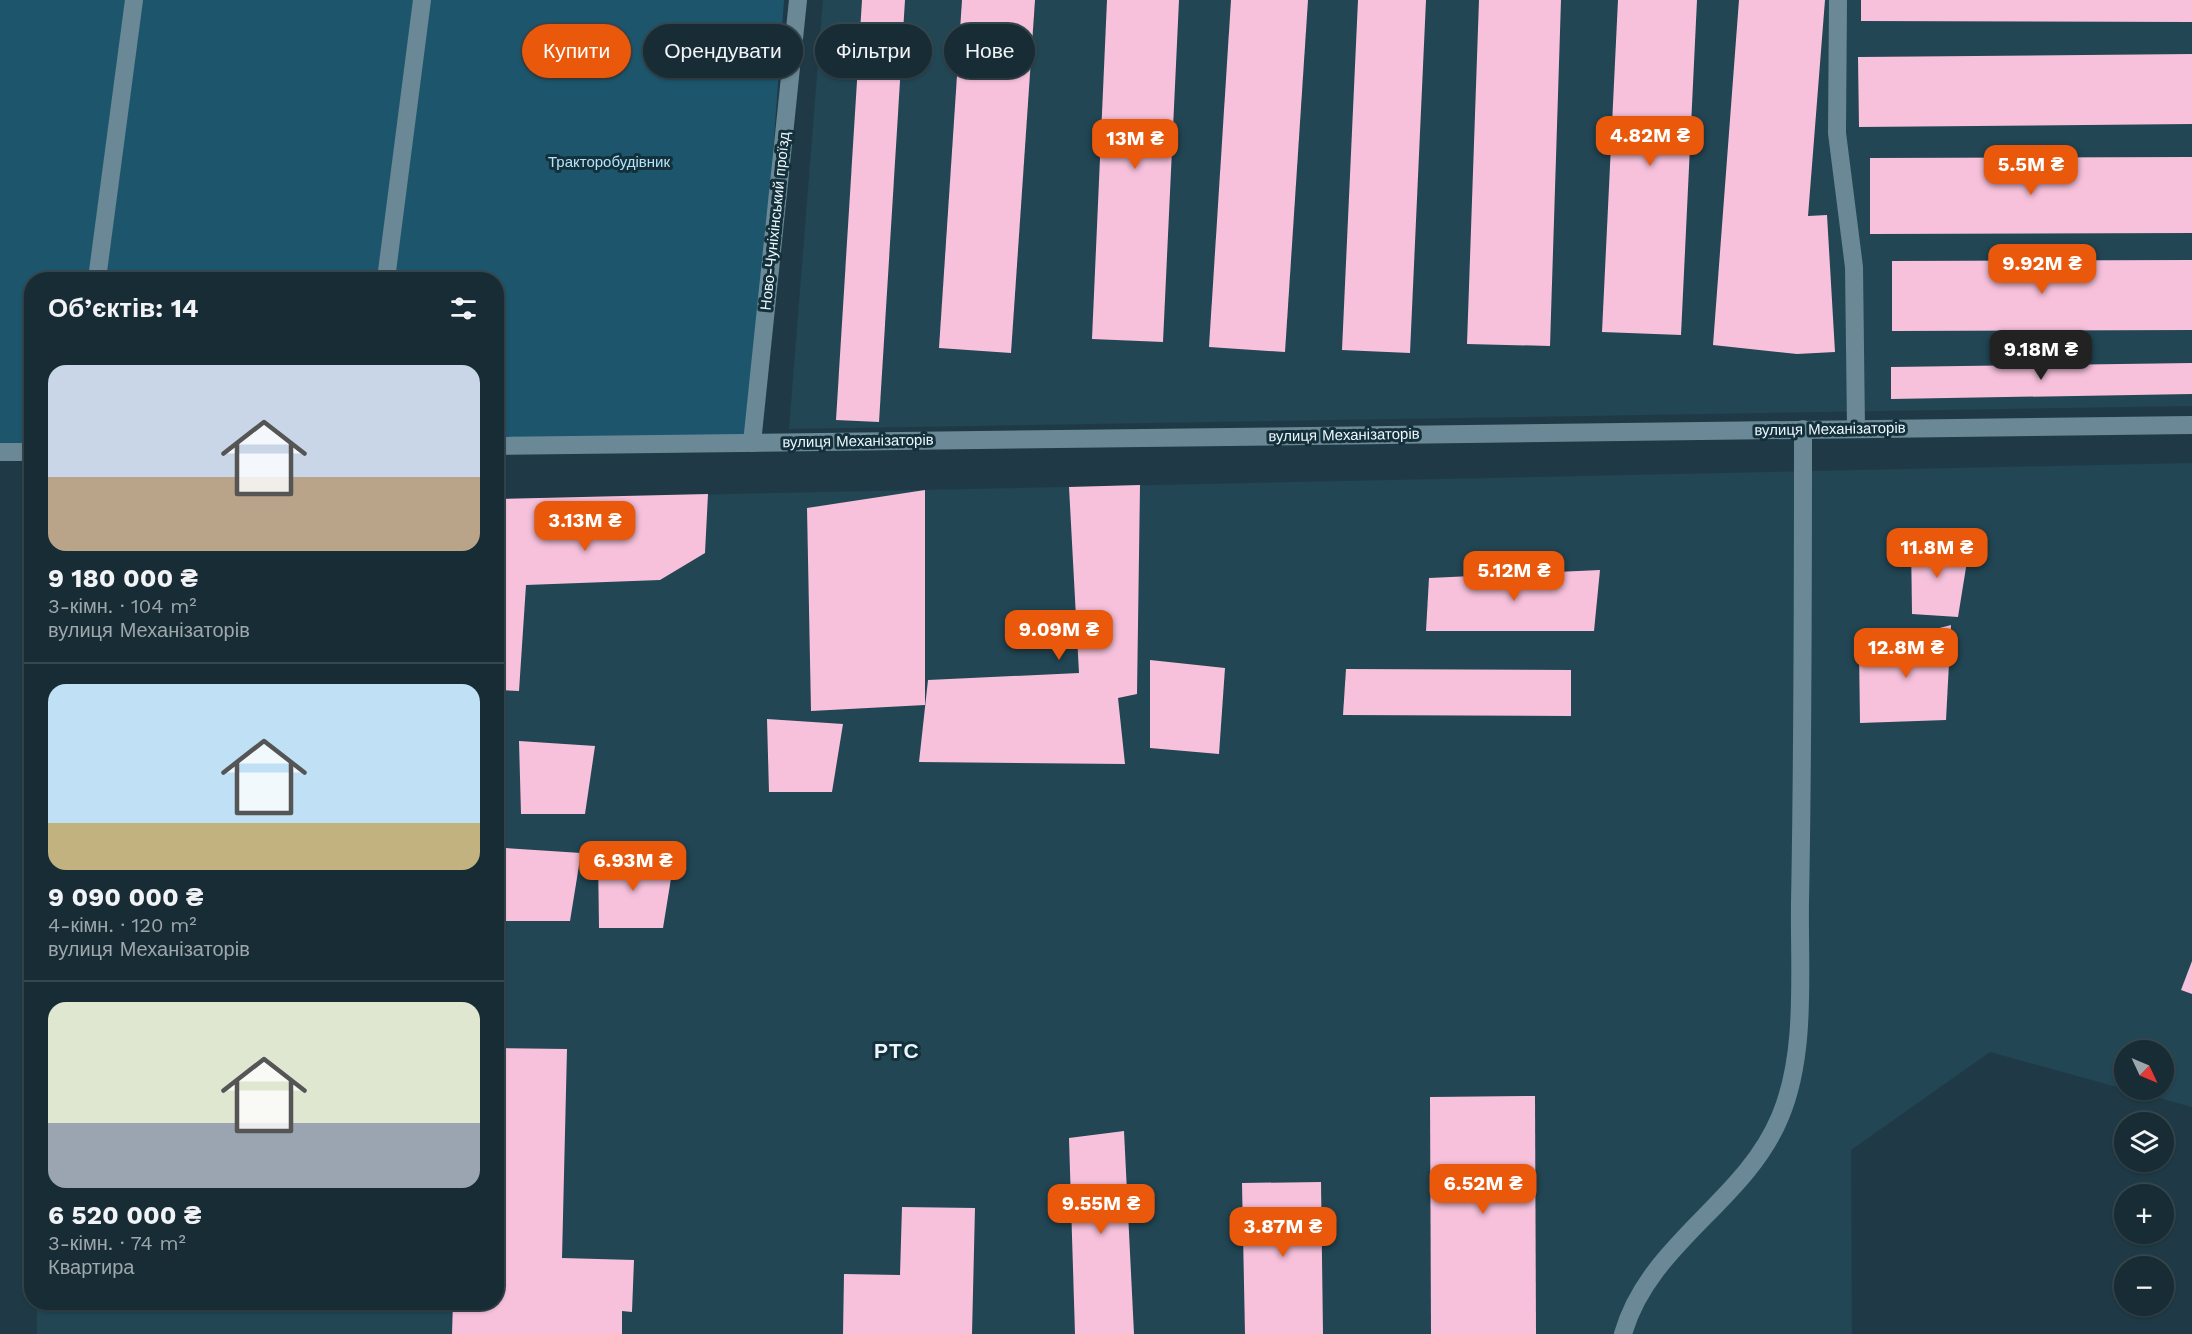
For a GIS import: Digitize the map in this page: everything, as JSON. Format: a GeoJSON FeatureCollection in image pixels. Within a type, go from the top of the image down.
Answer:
{"type":"FeatureCollection","features":[{"type":"Feature","properties":{"kind":"street"},"geometry":{"type":"LineString","coordinates":[[98,272],[134,0]]}},
{"type":"Feature","properties":{"kind":"street"},"geometry":{"type":"LineString","coordinates":[[387,272],[422,0]]}},
{"type":"Feature","properties":{"kind":"street","name":"Ново-Чуніхінський проїзд"},"geometry":{"type":"LineString","coordinates":[[752,443],[798,0]]}},
{"type":"Feature","properties":{"kind":"street"},"geometry":{"type":"LineString","coordinates":[[1838,0],[1837,133],[1854,267],[1856,429]]}},
{"type":"Feature","properties":{"kind":"street","name":"вулиця Механізаторів"},"geometry":{"type":"LineString","coordinates":[[504,446],[2192,425]]}},
{"type":"Feature","properties":{"kind":"street"},"geometry":{"type":"LineString","coordinates":[[1623,1334],[1637,1303],[1664,1258],[1714,1209],[1762,1154],[1780,1118],[1794,1078],[1798,1028],[1802,814],[1803,429]]}},
{"type":"Feature","properties":{"kind":"street"},"geometry":{"type":"LineString","coordinates":[[0,452],[24,452]]}},
{"type":"Feature","properties":{"kind":"shaded area"},"geometry":{"type":"Polygon","coordinates":[[[823,0],[2192,0],[2192,406],[789,429],[817,78],[932,78],[932,24],[821,24],[823,0]]]}},
{"type":"Feature","properties":{"kind":"shaded area","name":"РТС"},"geometry":{"type":"Polygon","coordinates":[[[2192,463],[2192,1107],[2166,1100],[2174,1100],[2174,1040],[2114,1040],[2114,1086],[1990,1052],[1851,1150],[1852,1334],[37,1334],[37,1310],[504,1310],[504,499],[2192,463]]]}},
{"type":"Feature","properties":{"kind":"green space","name":"Тракторобудівник"},"geometry":{"type":"Polygon","coordinates":[[[0,0],[784,0],[782,24],[643,24],[643,78],[778,78],[752,443],[504,446],[504,272],[24,272],[24,451],[0,452],[0,0]]]}},
{"type":"Feature","properties":{"kind":"building"},"geometry":{"type":"Polygon","coordinates":[[[862,0],[905,0],[904,24],[861,24],[862,0]]]}},
{"type":"Feature","properties":{"kind":"building"},"geometry":{"type":"Polygon","coordinates":[[[962,0],[1035,0],[1033,24],[960,24],[962,0]]]}},
{"type":"Feature","properties":{"kind":"building"},"geometry":{"type":"Polygon","coordinates":[[[1107,0],[1179,0],[1163,342],[1092,339],[1107,0]]]}},
{"type":"Feature","properties":{"kind":"building"},"geometry":{"type":"Polygon","coordinates":[[[1231,0],[1308,0],[1285,352],[1209,347],[1231,0]]]}},
{"type":"Feature","properties":{"kind":"building"},"geometry":{"type":"Polygon","coordinates":[[[1358,0],[1426,0],[1410,353],[1342,350],[1358,0]]]}},
{"type":"Feature","properties":{"kind":"building"},"geometry":{"type":"Polygon","coordinates":[[[1479,0],[1561,0],[1550,346],[1467,344],[1479,0]]]}},
{"type":"Feature","properties":{"kind":"building"},"geometry":{"type":"Polygon","coordinates":[[[1618,0],[1697,0],[1681,335],[1602,332],[1618,0]]]}},
{"type":"Feature","properties":{"kind":"building"},"geometry":{"type":"Polygon","coordinates":[[[1739,0],[1825,0],[1808,216],[1827,215],[1835,352],[1797,354],[1713,345],[1739,0]]]}},
{"type":"Feature","properties":{"kind":"building"},"geometry":{"type":"Polygon","coordinates":[[[1861,0],[2192,0],[2192,22],[1861,21],[1861,0]]]}},
{"type":"Feature","properties":{"kind":"building"},"geometry":{"type":"Polygon","coordinates":[[[2192,54],[2192,124],[1859,127],[1858,57],[2192,54]]]}},
{"type":"Feature","properties":{"kind":"building"},"geometry":{"type":"Polygon","coordinates":[[[857,78],[900,78],[879,422],[836,420],[857,78]]]}},
{"type":"Feature","properties":{"kind":"building"},"geometry":{"type":"Polygon","coordinates":[[[957,78],[1030,78],[1011,353],[939,348],[957,78]]]}},
{"type":"Feature","properties":{"kind":"building"},"geometry":{"type":"Polygon","coordinates":[[[2192,157],[2192,233],[1870,234],[1870,158],[2192,157]]]}},
{"type":"Feature","properties":{"kind":"building"},"geometry":{"type":"Polygon","coordinates":[[[2192,260],[2192,330],[1892,331],[1892,261],[2192,260]]]}},
{"type":"Feature","properties":{"kind":"building"},"geometry":{"type":"Polygon","coordinates":[[[2192,363],[2192,394],[1891,399],[1891,367],[2192,363]]]}},
{"type":"Feature","properties":{"kind":"building"},"geometry":{"type":"Polygon","coordinates":[[[1140,485],[1137,694],[1118,698],[1125,764],[919,762],[928,680],[1079,673],[1069,487],[1140,485]]]}},
{"type":"Feature","properties":{"kind":"building"},"geometry":{"type":"Polygon","coordinates":[[[925,490],[925,705],[811,711],[807,508],[925,490]]]}},
{"type":"Feature","properties":{"kind":"building"},"geometry":{"type":"Polygon","coordinates":[[[708,494],[705,553],[660,580],[526,585],[519,691],[504,690],[504,499],[708,494]]]}},
{"type":"Feature","properties":{"kind":"building"},"geometry":{"type":"Polygon","coordinates":[[[1911,540],[1969,549],[1958,617],[1912,614],[1911,540]]]}},
{"type":"Feature","properties":{"kind":"building"},"geometry":{"type":"Polygon","coordinates":[[[1600,570],[1594,631],[1426,631],[1429,578],[1600,570]]]}},
{"type":"Feature","properties":{"kind":"building"},"geometry":{"type":"Polygon","coordinates":[[[1951,625],[1946,720],[1860,723],[1859,649],[1951,625]]]}},
{"type":"Feature","properties":{"kind":"building"},"geometry":{"type":"Polygon","coordinates":[[[1150,660],[1225,668],[1219,754],[1150,748],[1150,660]]]}},
{"type":"Feature","properties":{"kind":"building"},"geometry":{"type":"Polygon","coordinates":[[[1346,669],[1571,670],[1571,716],[1343,715],[1346,669]]]}},
{"type":"Feature","properties":{"kind":"building"},"geometry":{"type":"Polygon","coordinates":[[[767,719],[843,724],[832,792],[769,792],[767,719]]]}},
{"type":"Feature","properties":{"kind":"building"},"geometry":{"type":"Polygon","coordinates":[[[519,741],[595,746],[585,814],[521,814],[519,741]]]}},
{"type":"Feature","properties":{"kind":"building"},"geometry":{"type":"Polygon","coordinates":[[[505,848],[581,853],[570,921],[506,921],[505,848]]]}},
{"type":"Feature","properties":{"kind":"building"},"geometry":{"type":"Polygon","coordinates":[[[598,855],[674,860],[663,928],[599,928],[598,855]]]}},
{"type":"Feature","properties":{"kind":"building"},"geometry":{"type":"Polygon","coordinates":[[[2192,961],[2192,994],[2181,990],[2192,961]]]}},
{"type":"Feature","properties":{"kind":"building"},"geometry":{"type":"Polygon","coordinates":[[[504,1048],[567,1049],[562,1258],[634,1260],[632,1312],[622,1311],[622,1334],[452,1334],[453,1310],[504,1310],[504,1048]]]}},
{"type":"Feature","properties":{"kind":"building"},"geometry":{"type":"Polygon","coordinates":[[[1535,1096],[1536,1334],[1431,1334],[1430,1097],[1535,1096]]]}},
{"type":"Feature","properties":{"kind":"building"},"geometry":{"type":"Polygon","coordinates":[[[1124,1131],[1134,1334],[1075,1334],[1069,1138],[1124,1131]]]}},
{"type":"Feature","properties":{"kind":"building"},"geometry":{"type":"Polygon","coordinates":[[[1321,1182],[1323,1334],[1245,1334],[1242,1183],[1321,1182]]]}},
{"type":"Feature","properties":{"kind":"building"},"geometry":{"type":"Polygon","coordinates":[[[902,1207],[975,1208],[972,1334],[843,1334],[844,1274],[900,1275],[902,1207]]]}},
{"type":"Feature","properties":{"kind":"district","name":"РТС"},"geometry":{"type":"Point","coordinates":[897,1051]}}]}
